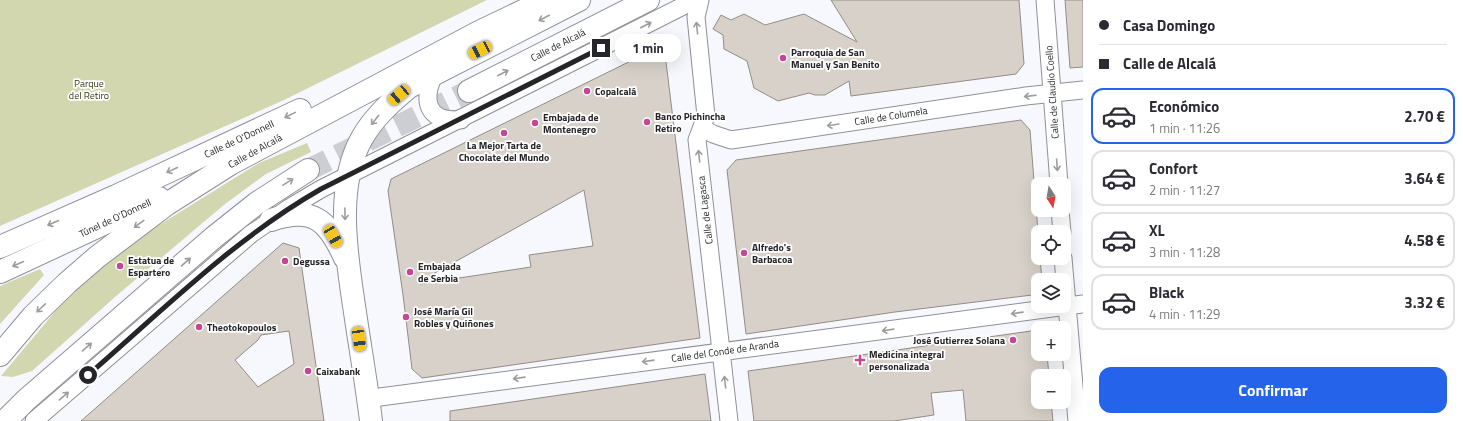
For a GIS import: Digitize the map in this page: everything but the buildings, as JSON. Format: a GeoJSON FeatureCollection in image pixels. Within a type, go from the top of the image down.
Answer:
{"type":"FeatureCollection","features":[{"type":"Feature","properties":{"kind":"main road","name":"Calle de Alcalá"},"geometry":{"type":"LineString","coordinates":[[0,355],[33,316],[96,256],[167,204],[230,164],[479,32],[546,0]]}},
{"type":"Feature","properties":{"kind":"main road"},"geometry":{"type":"LineString","coordinates":[[370,411],[348,266],[345,206],[349,176],[362,138],[389,104],[409,87],[438,70],[579,0]]}},
{"type":"Feature","properties":{"kind":"main road","name":"Calle de Alcalá"},"geometry":{"type":"LineString","coordinates":[[469,91],[648,0]]}},
{"type":"Feature","properties":{"kind":"main road","name":"Calle de O'Donnell"},"geometry":{"type":"LineString","coordinates":[[0,247],[253,133],[369,77],[479,32]]}},
{"type":"Feature","properties":{"kind":"main road","name":"Túnel de O'Donnell"},"geometry":{"type":"LineString","coordinates":[[0,272],[230,164]]}},
{"type":"Feature","properties":{"kind":"main road"},"geometry":{"type":"LineString","coordinates":[[4,417],[26,400],[213,238],[257,203],[308,170]]}},
{"type":"Feature","properties":{"kind":"main road"},"geometry":{"type":"LineString","coordinates":[[271,220],[292,214],[302,213],[312,216],[327,227],[348,266]]}},
{"type":"Feature","properties":{"kind":"street"},"geometry":{"type":"LineString","coordinates":[[34,421],[235,247],[271,220],[303,199],[695,0]]}},
{"type":"Feature","properties":{"kind":"street","name":"Calle de Lagasca"},"geometry":{"type":"LineString","coordinates":[[700,0],[696,17],[706,116],[697,140],[729,421]]}},
{"type":"Feature","properties":{"kind":"street","name":"Calle de Claudio Coello"},"geometry":{"type":"LineString","coordinates":[[1045,0],[1058,177]]}},
{"type":"Feature","properties":{"kind":"street"},"geometry":{"type":"LineString","coordinates":[[438,70],[431,79],[428,89],[430,106],[438,116],[447,119],[461,120]]}},
{"type":"Feature","properties":{"kind":"street","name":"Calle de Columela"},"geometry":{"type":"LineString","coordinates":[[702,128],[712,134],[731,140],[1052,93],[1083,90]]}},
{"type":"Feature","properties":{"kind":"street"},"geometry":{"type":"LineString","coordinates":[[1066,265],[1076,305],[1077,421]]}},
{"type":"Feature","properties":{"kind":"street","name":"Calle del Conde de Aranda"},"geometry":{"type":"LineString","coordinates":[[370,411],[380,397],[1076,305]]}},
{"type":"Feature","properties":{"kind":"green space","name":"Parque del Retiro"},"geometry":{"type":"Polygon","coordinates":[[[0,0],[487,0],[284,100],[0,226],[0,0]]]}},
{"type":"Feature","properties":{"kind":"green space"},"geometry":{"type":"Polygon","coordinates":[[[307,143],[311,152],[266,174],[225,204],[115,297],[32,371],[13,377],[1,376],[58,308],[89,278],[135,240],[259,163],[307,143]]]}},
{"type":"Feature","properties":{"kind":"green space"},"geometry":{"type":"Polygon","coordinates":[[[40,269],[44,275],[0,324],[0,286],[40,269]]]}},
{"type":"Feature","properties":{"kind":"tunnel"},"geometry":{"type":"LineString","coordinates":[[308,170],[469,91]]}},
{"type":"Feature","properties":{"kind":"place","name":"Parroquia de San Manuel y San Benito"},"geometry":{"type":"Point","coordinates":[783,58]}},
{"type":"Feature","properties":{"kind":"place","name":"Copalcalá"},"geometry":{"type":"Point","coordinates":[587,91]}},
{"type":"Feature","properties":{"kind":"place","name":"Banco Pichincha Retiro"},"geometry":{"type":"Point","coordinates":[647,122]}},
{"type":"Feature","properties":{"kind":"place","name":"Embajada de Montenegro"},"geometry":{"type":"Point","coordinates":[535,123]}},
{"type":"Feature","properties":{"kind":"place","name":"La Mejor Tarta de Chocolate del Mundo"},"geometry":{"type":"Point","coordinates":[504,133]}},
{"type":"Feature","properties":{"kind":"place","name":"Alfredo's Barbacoa"},"geometry":{"type":"Point","coordinates":[744,253]}},
{"type":"Feature","properties":{"kind":"place","name":"Degussa"},"geometry":{"type":"Point","coordinates":[285,261]}},
{"type":"Feature","properties":{"kind":"place","name":"Estatua de Espartero"},"geometry":{"type":"Point","coordinates":[120,266]}},
{"type":"Feature","properties":{"kind":"place","name":"Embajada de Serbia"},"geometry":{"type":"Point","coordinates":[410,272]}},
{"type":"Feature","properties":{"kind":"place","name":"José María Gil Robles y Quiñones"},"geometry":{"type":"Point","coordinates":[406,317]}},
{"type":"Feature","properties":{"kind":"place","name":"Theotokopoulos"},"geometry":{"type":"Point","coordinates":[199,327]}},
{"type":"Feature","properties":{"kind":"place","name":"José Gutierrez Solana"},"geometry":{"type":"Point","coordinates":[1013,340]}},
{"type":"Feature","properties":{"kind":"place","name":"Medicina integral personalizada"},"geometry":{"type":"Point","coordinates":[860,360]}},
{"type":"Feature","properties":{"kind":"place","name":"Caixabank"},"geometry":{"type":"Point","coordinates":[308,371]}},
{"type":"Feature","properties":{"kind":"route"},"geometry":{"type":"LineString","coordinates":[[88,375],[230,251],[251,234],[303,199],[601,48]]}}]}
